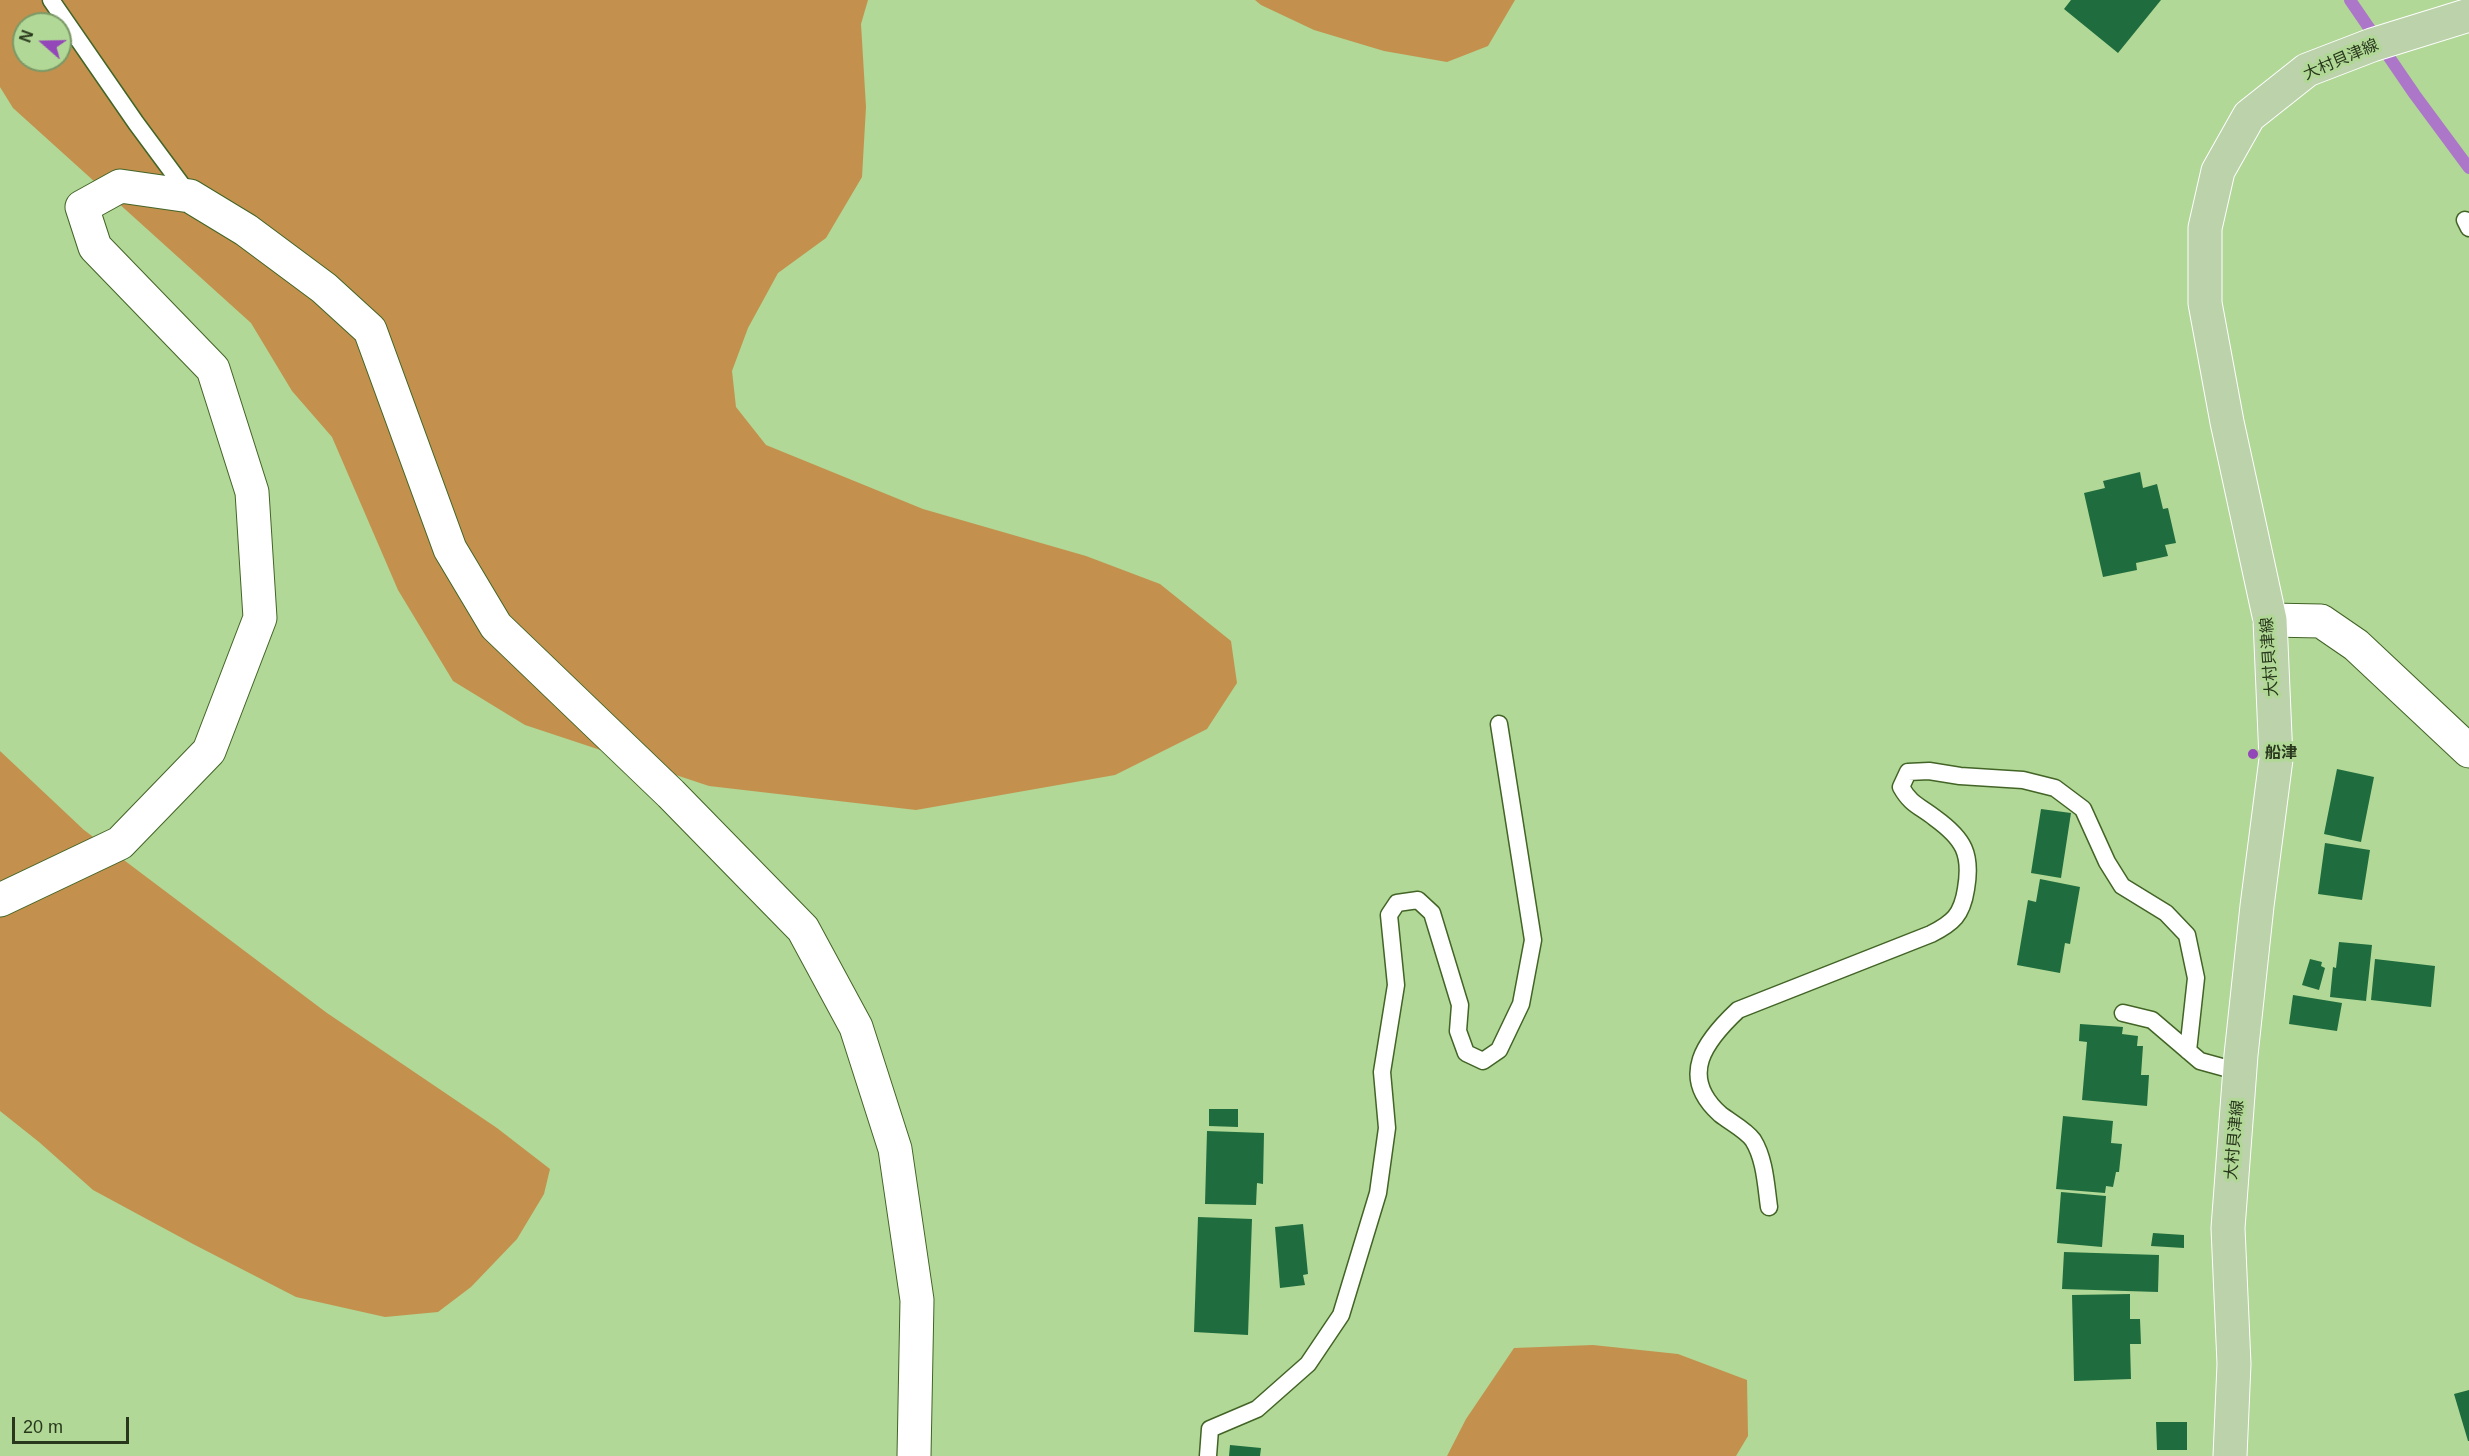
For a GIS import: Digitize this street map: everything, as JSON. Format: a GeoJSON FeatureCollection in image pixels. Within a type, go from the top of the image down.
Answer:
{"type":"FeatureCollection","features":[{"type":"Feature","properties":{"kind":"main road","name":"大村貝津線"},"geometry":{"type":"LineString","coordinates":[[2230,1456],[2234,1364],[2228,1228],[2240,1072],[2257,906],[2276,759],[2270,620],[2227,422],[2205,303],[2205,228],[2218,171],[2249,116],[2307,70],[2372,45],[2469,15]]}},
{"type":"Feature","properties":{"kind":"street"},"geometry":{"type":"LineString","coordinates":[[0,900],[120,843],[209,751],[260,618],[252,492],[213,369],[95,247],[82,207],[120,186],[190,196],[246,230],[298,268],[324,288],[370,330],[450,549],[496,626],[671,794],[803,929],[856,1027],[895,1149],[917,1300],[914,1456]]}},
{"type":"Feature","properties":{"kind":"street"},"geometry":{"type":"LineString","coordinates":[[2270,620],[2321,621],[2356,645],[2469,751]]}},
{"type":"Feature","properties":{"kind":"lane"},"geometry":{"type":"LineString","coordinates":[[51,0],[136,123],[190,196]]}},
{"type":"Feature","properties":{"kind":"lane"},"geometry":{"type":"LineString","coordinates":[[1208,1456],[1210,1429],[1257,1409],[1308,1364],[1341,1315],[1378,1193],[1387,1128],[1382,1072],[1396,985],[1389,915],[1397,903],[1418,900],[1432,914],[1460,1005],[1458,1031],[1466,1053],[1483,1061],[1499,1050],[1521,1004],[1533,939],[1499,724]]}},
{"type":"Feature","properties":{"kind":"lane"},"geometry":{"type":"LineString","coordinates":[[1769,1207],[1763,1166],[1752,1140],[1704,1097],[1697,1076],[1702,1056],[1720,1027],[1738,1010],[1951,924],[1964,904],[1970,870],[1964,844],[1936,819],[1909,802],[1901,787],[1908,772],[1929,771],[1960,776],[2023,780],[2055,788],[2083,809],[2107,862],[2122,886],[2166,913],[2187,935],[2196,978],[2188,1051]]}},
{"type":"Feature","properties":{"kind":"lane"},"geometry":{"type":"LineString","coordinates":[[2123,1013],[2152,1020],[2200,1061],[2240,1072]]}},
{"type":"Feature","properties":{"kind":"shaded area"},"geometry":{"type":"Polygon","coordinates":[[[0,0],[868,0],[861,24],[866,107],[862,177],[826,238],[778,273],[748,328],[732,371],[736,407],[766,445],[923,509],[1086,556],[1160,584],[1231,641],[1237,683],[1207,729],[1115,775],[916,810],[709,786],[525,725],[453,681],[398,590],[332,437],[292,391],[251,323],[13,108],[0,87],[0,0]]]}},
{"type":"Feature","properties":{"kind":"shaded area"},"geometry":{"type":"Polygon","coordinates":[[[1255,0],[1515,0],[1488,46],[1447,62],[1384,51],[1314,30],[1255,0]]]}},
{"type":"Feature","properties":{"kind":"shaded area"},"geometry":{"type":"Polygon","coordinates":[[[0,751],[84,830],[327,1013],[497,1128],[550,1169],[544,1194],[517,1239],[471,1287],[438,1312],[385,1317],[296,1297],[93,1190],[0,1111],[0,751]]]}},
{"type":"Feature","properties":{"kind":"shaded area"},"geometry":{"type":"Polygon","coordinates":[[[1593,1345],[1678,1354],[1747,1380],[1748,1436],[1736,1456],[1447,1456],[1466,1419],[1514,1348],[1593,1345]]]}},
{"type":"Feature","properties":{"kind":"building"},"geometry":{"type":"Polygon","coordinates":[[[2071,0],[2161,0],[2118,53],[2064,9],[2071,0]]]}},
{"type":"Feature","properties":{"kind":"building"},"geometry":{"type":"Polygon","coordinates":[[[2140,472],[2143,488],[2157,484],[2163,509],[2168,508],[2176,543],[2165,545],[2168,556],[2136,563],[2137,570],[2103,577],[2084,493],[2105,488],[2103,481],[2140,472]]]}},
{"type":"Feature","properties":{"kind":"building"},"geometry":{"type":"Polygon","coordinates":[[[2337,769],[2374,777],[2361,842],[2324,834],[2337,769]]]}},
{"type":"Feature","properties":{"kind":"building"},"geometry":{"type":"Polygon","coordinates":[[[2041,809],[2071,813],[2061,878],[2031,873],[2041,809]]]}},
{"type":"Feature","properties":{"kind":"building"},"geometry":{"type":"Polygon","coordinates":[[[2325,843],[2370,850],[2362,900],[2318,894],[2325,843]]]}},
{"type":"Feature","properties":{"kind":"building"},"geometry":{"type":"Polygon","coordinates":[[[2040,879],[2080,887],[2070,944],[2065,943],[2060,973],[2017,965],[2028,900],[2036,902],[2040,879]]]}},
{"type":"Feature","properties":{"kind":"building"},"geometry":{"type":"Polygon","coordinates":[[[2339,942],[2372,945],[2366,1001],[2330,997],[2333,967],[2336,968],[2339,942]]]}},
{"type":"Feature","properties":{"kind":"building"},"geometry":{"type":"Polygon","coordinates":[[[2310,959],[2322,962],[2321,966],[2325,968],[2319,990],[2302,985],[2310,959]]]}},
{"type":"Feature","properties":{"kind":"building"},"geometry":{"type":"Polygon","coordinates":[[[2375,959],[2435,966],[2431,1007],[2371,1000],[2375,959]]]}},
{"type":"Feature","properties":{"kind":"building"},"geometry":{"type":"Polygon","coordinates":[[[2293,995],[2342,1003],[2337,1031],[2289,1024],[2293,995]]]}},
{"type":"Feature","properties":{"kind":"building"},"geometry":{"type":"Polygon","coordinates":[[[2080,1024],[2123,1027],[2122,1034],[2138,1036],[2137,1046],[2143,1046],[2141,1075],[2149,1075],[2147,1106],[2082,1100],[2087,1042],[2079,1041],[2080,1024]]]}},
{"type":"Feature","properties":{"kind":"building"},"geometry":{"type":"Polygon","coordinates":[[[1209,1109],[1238,1109],[1238,1127],[1209,1126],[1209,1109]]]}},
{"type":"Feature","properties":{"kind":"building"},"geometry":{"type":"Polygon","coordinates":[[[2063,1116],[2113,1121],[2111,1143],[2122,1144],[2119,1172],[2116,1172],[2113,1187],[2106,1186],[2105,1193],[2056,1189],[2063,1116]]]}},
{"type":"Feature","properties":{"kind":"building"},"geometry":{"type":"Polygon","coordinates":[[[1207,1131],[1264,1133],[1263,1184],[1257,1183],[1256,1205],[1205,1204],[1207,1131]]]}},
{"type":"Feature","properties":{"kind":"building"},"geometry":{"type":"Polygon","coordinates":[[[2061,1192],[2106,1196],[2102,1247],[2057,1243],[2061,1192]]]}},
{"type":"Feature","properties":{"kind":"building"},"geometry":{"type":"Polygon","coordinates":[[[1198,1217],[1252,1219],[1248,1335],[1194,1332],[1198,1217]]]}},
{"type":"Feature","properties":{"kind":"building"},"geometry":{"type":"Polygon","coordinates":[[[1303,1224],[1308,1274],[1303,1275],[1305,1285],[1280,1288],[1275,1227],[1303,1224]]]}},
{"type":"Feature","properties":{"kind":"building"},"geometry":{"type":"Polygon","coordinates":[[[2153,1233],[2184,1235],[2184,1248],[2151,1246],[2153,1233]]]}},
{"type":"Feature","properties":{"kind":"building"},"geometry":{"type":"Polygon","coordinates":[[[2064,1252],[2159,1255],[2158,1292],[2062,1289],[2064,1252]]]}},
{"type":"Feature","properties":{"kind":"building"},"geometry":{"type":"Polygon","coordinates":[[[2130,1294],[2130,1319],[2140,1319],[2141,1344],[2130,1344],[2131,1379],[2074,1381],[2072,1295],[2130,1294]]]}},
{"type":"Feature","properties":{"kind":"building"},"geometry":{"type":"Polygon","coordinates":[[[2469,1390],[2469,1441],[2468,1441],[2454,1394],[2469,1390]]]}},
{"type":"Feature","properties":{"kind":"building"},"geometry":{"type":"Polygon","coordinates":[[[2156,1422],[2187,1422],[2187,1450],[2157,1450],[2156,1422]]]}},
{"type":"Feature","properties":{"kind":"building"},"geometry":{"type":"Polygon","coordinates":[[[1230,1445],[1261,1448],[1260,1456],[1229,1456],[1230,1445]]]}},
{"type":"Feature","properties":{"kind":"waterway"},"geometry":{"type":"LineString","coordinates":[[2350,0],[2415,95],[2469,168]]}},
{"type":"Feature","properties":{"kind":"place","name":"船津"},"geometry":{"type":"Point","coordinates":[2253,754]}}]}
